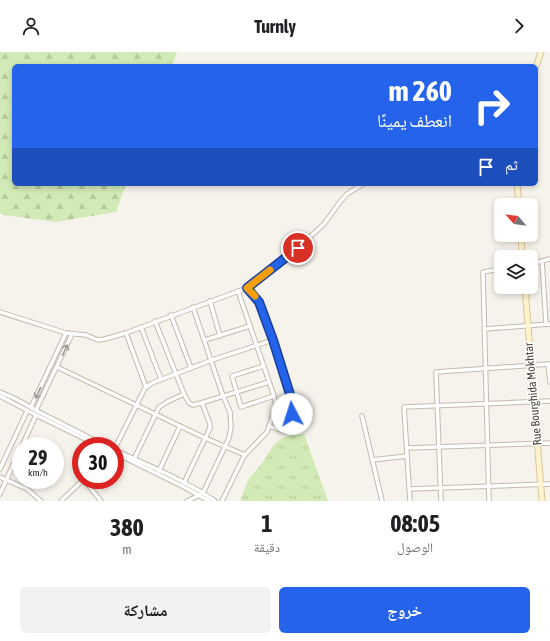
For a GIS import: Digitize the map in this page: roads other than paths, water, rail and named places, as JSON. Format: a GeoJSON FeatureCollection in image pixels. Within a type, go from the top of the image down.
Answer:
{"type":"FeatureCollection","features":[{"type":"Feature","properties":{"kind":"main road"},"geometry":{"type":"LineString","coordinates":[[537,64],[541,52]]}},
{"type":"Feature","properties":{"kind":"main road"},"geometry":{"type":"LineString","coordinates":[[517,186],[518,198]]}},
{"type":"Feature","properties":{"kind":"main road","name":"Rue Bourghida Mokhtar"},"geometry":{"type":"LineString","coordinates":[[525,294],[542,501]]}},
{"type":"Feature","properties":{"kind":"street"},"geometry":{"type":"LineString","coordinates":[[0,312],[66,333],[86,335],[101,340],[126,333],[247,288],[324,224],[347,194],[360,186]]}},
{"type":"Feature","properties":{"kind":"street"},"geometry":{"type":"LineString","coordinates":[[538,262],[550,260]]}},
{"type":"Feature","properties":{"kind":"street"},"geometry":{"type":"LineString","coordinates":[[485,329],[548,324],[542,261]]}},
{"type":"Feature","properties":{"kind":"street"},"geometry":{"type":"LineString","coordinates":[[489,501],[483,272],[494,270]]}},
{"type":"Feature","properties":{"kind":"street"},"geometry":{"type":"LineString","coordinates":[[544,284],[550,283]]}},
{"type":"Feature","properties":{"kind":"street"},"geometry":{"type":"LineString","coordinates":[[247,288],[259,302],[273,340],[293,404],[292,414],[286,432],[269,426]]}},
{"type":"Feature","properties":{"kind":"street"},"geometry":{"type":"LineString","coordinates":[[222,501],[245,455],[267,432],[276,406],[274,396],[238,291]]}},
{"type":"Feature","properties":{"kind":"street"},"geometry":{"type":"LineString","coordinates":[[210,301],[220,336]]}},
{"type":"Feature","properties":{"kind":"street"},"geometry":{"type":"LineString","coordinates":[[545,302],[550,302]]}},
{"type":"Feature","properties":{"kind":"street"},"geometry":{"type":"LineString","coordinates":[[193,307],[223,396],[230,412],[231,427],[226,446],[197,501]]}},
{"type":"Feature","properties":{"kind":"street"},"geometry":{"type":"LineString","coordinates":[[171,315],[191,368]]}},
{"type":"Feature","properties":{"kind":"street"},"geometry":{"type":"LineString","coordinates":[[155,321],[189,403],[194,405],[202,403],[269,382]]}},
{"type":"Feature","properties":{"kind":"street"},"geometry":{"type":"LineString","coordinates":[[205,340],[250,326]]}},
{"type":"Feature","properties":{"kind":"street"},"geometry":{"type":"LineString","coordinates":[[141,327],[161,379]]}},
{"type":"Feature","properties":{"kind":"street"},"geometry":{"type":"LineString","coordinates":[[31,408],[66,333]]}},
{"type":"Feature","properties":{"kind":"street"},"geometry":{"type":"LineString","coordinates":[[126,333],[146,387]]}},
{"type":"Feature","properties":{"kind":"street"},"geometry":{"type":"LineString","coordinates":[[36,410],[72,334]]}},
{"type":"Feature","properties":{"kind":"street"},"geometry":{"type":"LineString","coordinates":[[121,437],[146,387],[152,383],[212,360],[273,340]]}},
{"type":"Feature","properties":{"kind":"street"},"geometry":{"type":"LineString","coordinates":[[441,501],[436,372],[549,364],[550,382]]}},
{"type":"Feature","properties":{"kind":"street"},"geometry":{"type":"LineString","coordinates":[[57,366],[205,438],[245,455]]}},
{"type":"Feature","properties":{"kind":"street"},"geometry":{"type":"LineString","coordinates":[[264,366],[232,376],[241,407],[274,396]]}},
{"type":"Feature","properties":{"kind":"street"},"geometry":{"type":"LineString","coordinates":[[0,392],[88,437]]}},
{"type":"Feature","properties":{"kind":"street"},"geometry":{"type":"LineString","coordinates":[[134,459],[161,405],[184,394]]}},
{"type":"Feature","properties":{"kind":"street"},"geometry":{"type":"LineString","coordinates":[[0,396],[81,437]]}},
{"type":"Feature","properties":{"kind":"street"},"geometry":{"type":"LineString","coordinates":[[410,501],[404,407],[550,401]]}},
{"type":"Feature","properties":{"kind":"street"},"geometry":{"type":"LineString","coordinates":[[184,483],[210,424],[202,403]]}},
{"type":"Feature","properties":{"kind":"street"},"geometry":{"type":"LineString","coordinates":[[0,469],[27,411]]}},
{"type":"Feature","properties":{"kind":"street"},"geometry":{"type":"LineString","coordinates":[[26,437],[36,415]]}},
{"type":"Feature","properties":{"kind":"street"},"geometry":{"type":"LineString","coordinates":[[362,416],[382,501]]}},
{"type":"Feature","properties":{"kind":"street"},"geometry":{"type":"LineString","coordinates":[[158,472],[180,426]]}},
{"type":"Feature","properties":{"kind":"street"},"geometry":{"type":"LineString","coordinates":[[407,448],[550,443]]}},
{"type":"Feature","properties":{"kind":"street"},"geometry":{"type":"LineString","coordinates":[[124,455],[184,483],[202,494],[208,501]]}},
{"type":"Feature","properties":{"kind":"street"},"geometry":{"type":"LineString","coordinates":[[124,455],[215,501]]}},
{"type":"Feature","properties":{"kind":"street"},"geometry":{"type":"LineString","coordinates":[[372,460],[407,456]]}},
{"type":"Feature","properties":{"kind":"street"},"geometry":{"type":"LineString","coordinates":[[0,494],[12,468]]}},
{"type":"Feature","properties":{"kind":"street"},"geometry":{"type":"LineString","coordinates":[[0,477],[27,489],[41,501]]}},
{"type":"Feature","properties":{"kind":"street"},"geometry":{"type":"LineString","coordinates":[[409,489],[550,484]]}},
{"type":"Feature","properties":{"kind":"street"},"geometry":{"type":"LineString","coordinates":[[61,501],[74,489]]}},
{"type":"Feature","properties":{"kind":"street"},"geometry":{"type":"LineString","coordinates":[[91,489],[101,501]]}},
{"type":"Feature","properties":{"kind":"street"},"geometry":{"type":"LineString","coordinates":[[187,501],[202,494]]}}]}
